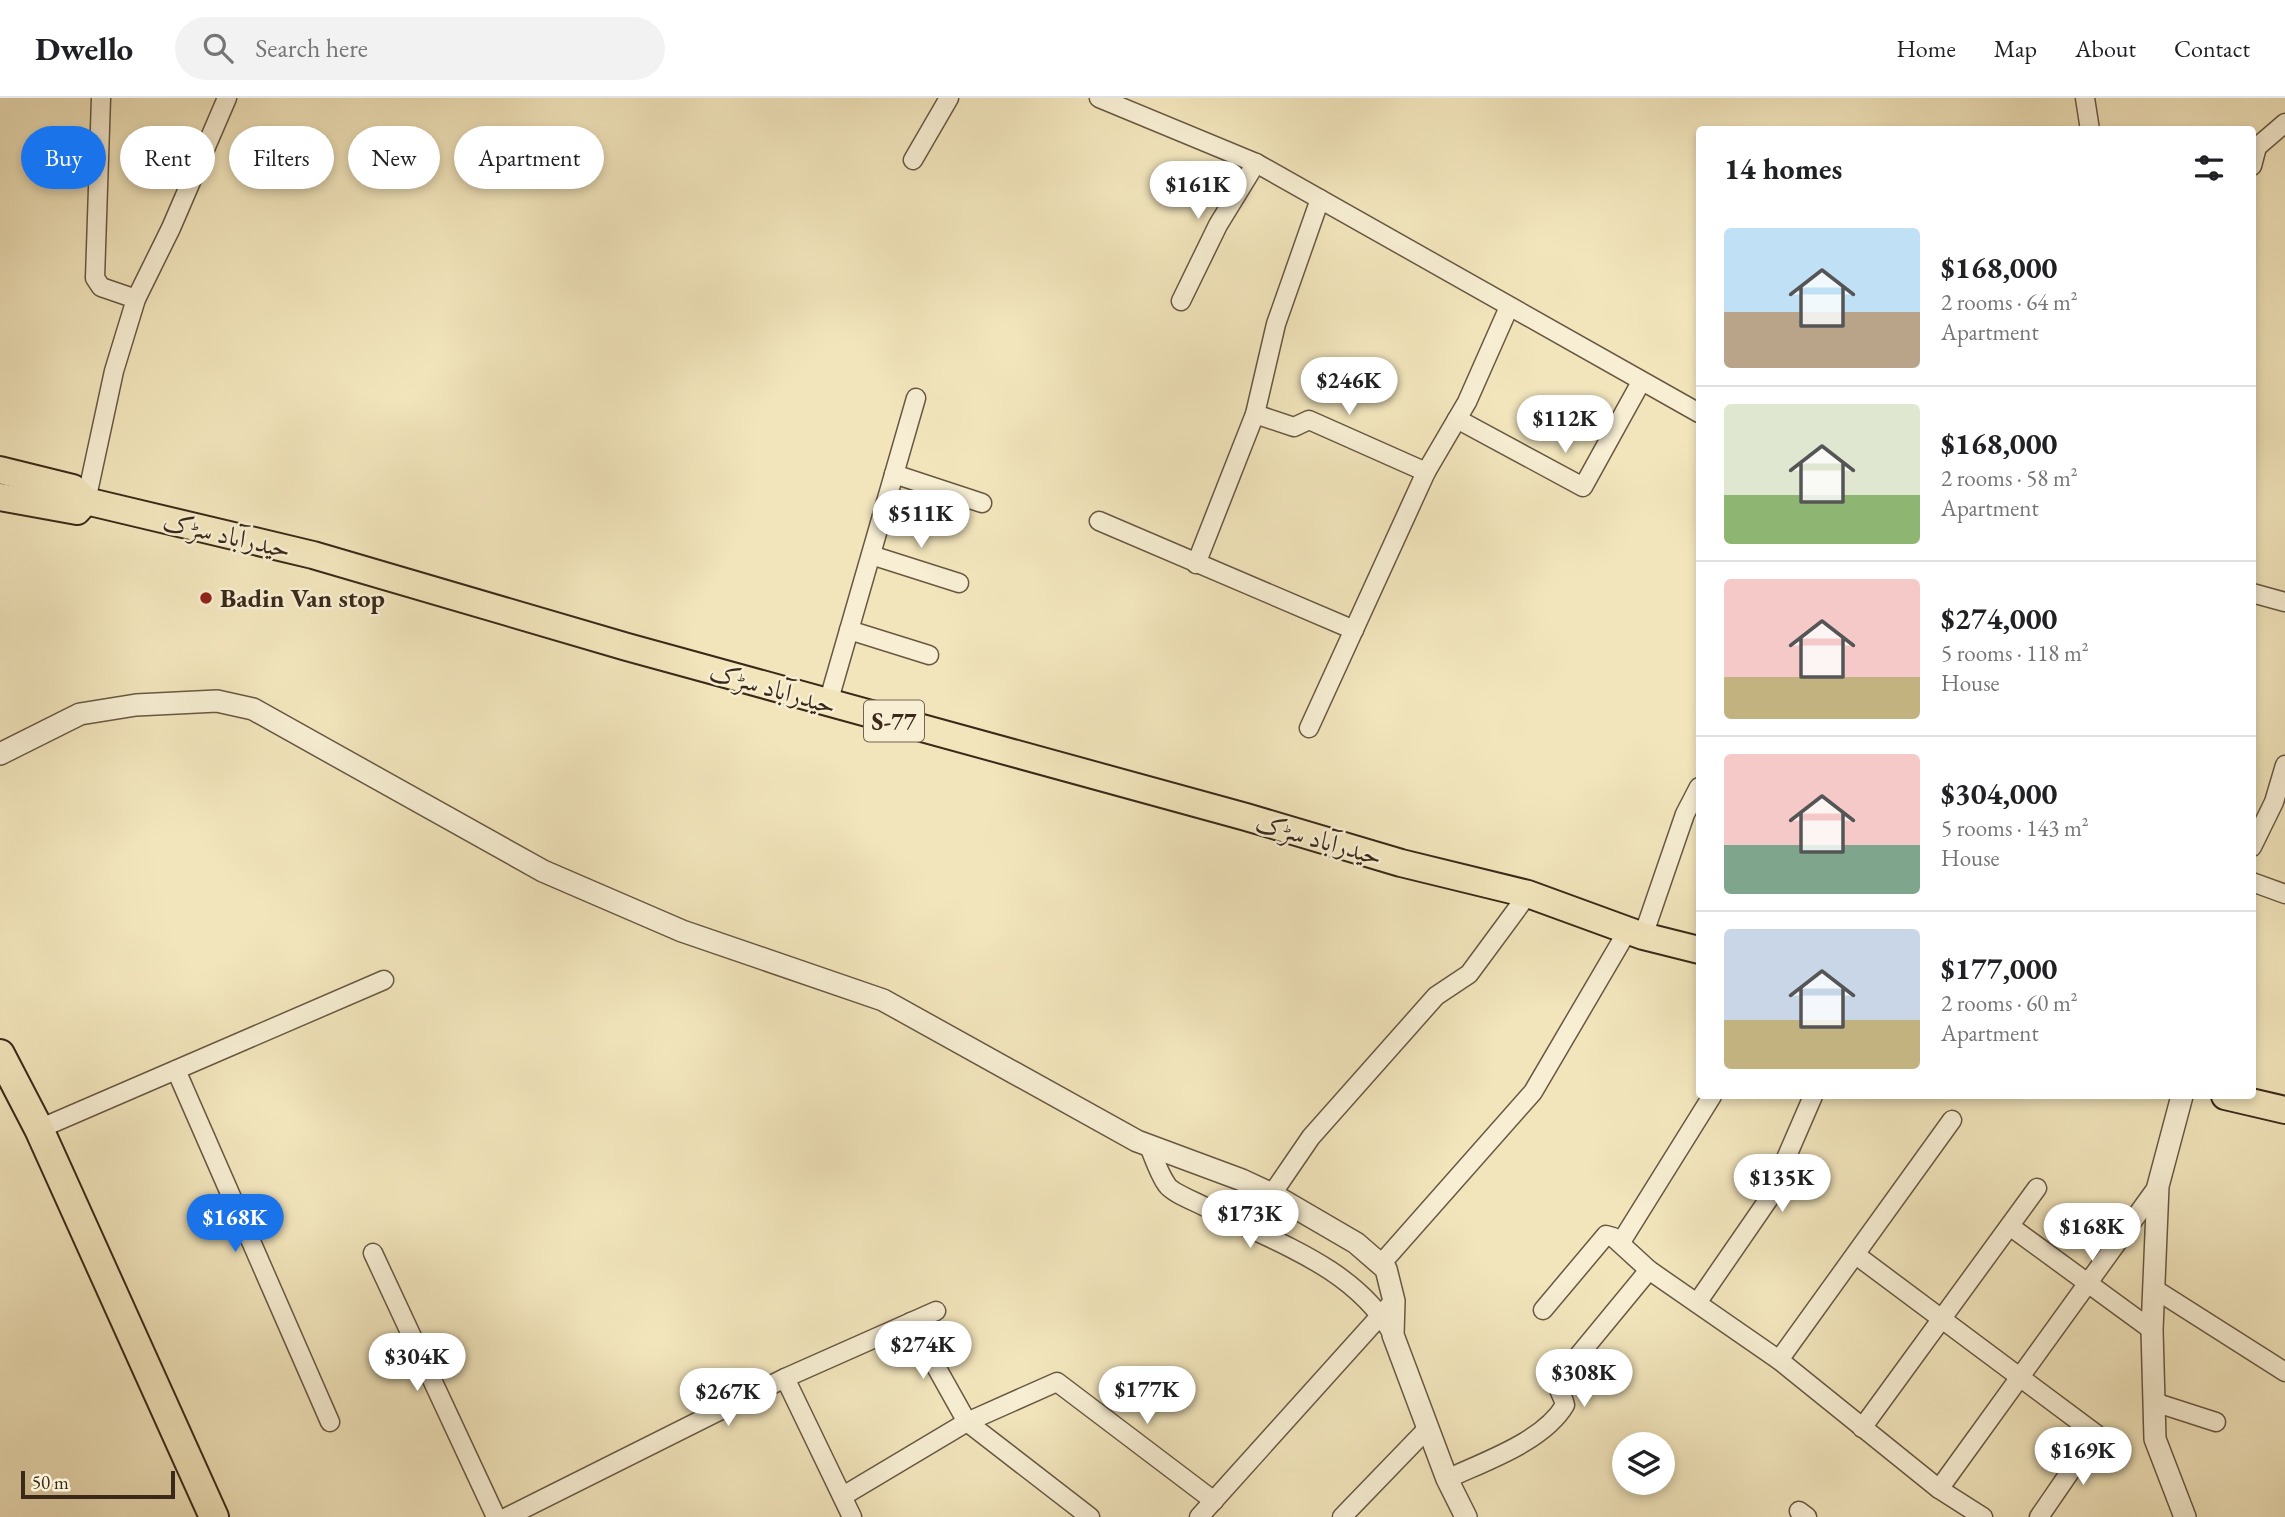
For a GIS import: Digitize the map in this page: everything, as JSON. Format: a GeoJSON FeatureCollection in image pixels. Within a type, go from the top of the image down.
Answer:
{"type":"FeatureCollection","features":[{"type":"Feature","properties":{"kind":"highway"},"geometry":{"type":"LineString","coordinates":[[0,1054],[39,1129],[214,1517]]}},
{"type":"Feature","properties":{"kind":"main road","name":"حیدرآباد سڑک"},"geometry":{"type":"LineString","coordinates":[[0,470],[73,488],[86,501],[313,555],[640,651],[1246,817],[1401,863],[1528,894],[1636,933],[1696,949]]}},
{"type":"Feature","properties":{"kind":"main road","name":"حیدرآباد سڑک"},"geometry":{"type":"LineString","coordinates":[[0,497],[77,511],[86,501]]}},
{"type":"Feature","properties":{"kind":"main road"},"geometry":{"type":"LineString","coordinates":[[2238,1099],[2285,1110]]}},
{"type":"Feature","properties":{"kind":"street"},"geometry":{"type":"LineString","coordinates":[[101,98],[95,278],[101,287],[136,299]]}},
{"type":"Feature","properties":{"kind":"street"},"geometry":{"type":"LineString","coordinates":[[86,501],[114,371],[136,299],[171,228],[227,98]]}},
{"type":"Feature","properties":{"kind":"street"},"geometry":{"type":"LineString","coordinates":[[913,160],[949,98]]}},
{"type":"Feature","properties":{"kind":"street"},"geometry":{"type":"LineString","coordinates":[[1099,98],[1256,163],[1696,411]]}},
{"type":"Feature","properties":{"kind":"street"},"geometry":{"type":"LineString","coordinates":[[2085,98],[2089,126]]}},
{"type":"Feature","properties":{"kind":"street"},"geometry":{"type":"LineString","coordinates":[[2256,145],[2285,123]]}},
{"type":"Feature","properties":{"kind":"street"},"geometry":{"type":"LineString","coordinates":[[1181,301],[1218,225],[1256,163]]}},
{"type":"Feature","properties":{"kind":"street"},"geometry":{"type":"LineString","coordinates":[[1196,564],[1255,414],[1276,324],[1320,199]]}},
{"type":"Feature","properties":{"kind":"street"},"geometry":{"type":"LineString","coordinates":[[1309,728],[1426,472],[1457,419],[1509,307]]}},
{"type":"Feature","properties":{"kind":"street"},"geometry":{"type":"LineString","coordinates":[[1457,419],[1583,487],[1641,382]]}},
{"type":"Feature","properties":{"kind":"street"},"geometry":{"type":"LineString","coordinates":[[828,703],[916,398]]}},
{"type":"Feature","properties":{"kind":"street"},"geometry":{"type":"LineString","coordinates":[[1255,414],[1294,427],[1309,420],[1426,472]]}},
{"type":"Feature","properties":{"kind":"street"},"geometry":{"type":"LineString","coordinates":[[894,474],[982,503]]}},
{"type":"Feature","properties":{"kind":"street"},"geometry":{"type":"LineString","coordinates":[[1100,522],[1354,630]]}},
{"type":"Feature","properties":{"kind":"street"},"geometry":{"type":"LineString","coordinates":[[871,555],[959,583]]}},
{"type":"Feature","properties":{"kind":"street"},"geometry":{"type":"LineString","coordinates":[[2256,594],[2285,602]]}},
{"type":"Feature","properties":{"kind":"street"},"geometry":{"type":"LineString","coordinates":[[849,630],[929,655]]}},
{"type":"Feature","properties":{"kind":"street"},"geometry":{"type":"LineString","coordinates":[[0,754],[80,714],[136,705],[217,701],[253,709],[543,871],[682,931],[883,1000],[1149,1146],[1242,1180],[1272,1194],[1356,1243],[1386,1269],[1388,1308],[1393,1335],[1447,1479],[1466,1517]]}},
{"type":"Feature","properties":{"kind":"street"},"geometry":{"type":"LineString","coordinates":[[2256,839],[2274,802],[2285,765]]}},
{"type":"Feature","properties":{"kind":"street"},"geometry":{"type":"LineString","coordinates":[[1381,1265],[1533,1092],[1636,933],[1696,793]]}},
{"type":"Feature","properties":{"kind":"street"},"geometry":{"type":"LineString","coordinates":[[2256,883],[2285,894]]}},
{"type":"Feature","properties":{"kind":"street"},"geometry":{"type":"LineString","coordinates":[[1272,1194],[1311,1137],[1436,996],[1469,974],[1528,894]]}},
{"type":"Feature","properties":{"kind":"street"},"geometry":{"type":"LineString","coordinates":[[39,1129],[384,980]]}},
{"type":"Feature","properties":{"kind":"street"},"geometry":{"type":"LineString","coordinates":[[176,1070],[330,1422]]}},
{"type":"Feature","properties":{"kind":"street"},"geometry":{"type":"LineString","coordinates":[[1621,1242],[1710,1099]]}},
{"type":"Feature","properties":{"kind":"street"},"geometry":{"type":"LineString","coordinates":[[1697,1303],[1768,1200],[1812,1099]]}},
{"type":"Feature","properties":{"kind":"street"},"geometry":{"type":"LineString","coordinates":[[2181,1099],[2158,1186],[2151,1330],[2155,1439],[2185,1517]]}},
{"type":"Feature","properties":{"kind":"street"},"geometry":{"type":"LineString","coordinates":[[1779,1360],[1952,1120]]}},
{"type":"Feature","properties":{"kind":"street"},"geometry":{"type":"LineString","coordinates":[[1149,1146],[1168,1187],[1288,1246],[1388,1308]]}},
{"type":"Feature","properties":{"kind":"street"},"geometry":{"type":"LineString","coordinates":[[1939,1489],[2158,1186]]}},
{"type":"Feature","properties":{"kind":"street"},"geometry":{"type":"LineString","coordinates":[[1862,1428],[2037,1188]]}},
{"type":"Feature","properties":{"kind":"street"},"geometry":{"type":"LineString","coordinates":[[2011,1227],[2151,1330]]}},
{"type":"Feature","properties":{"kind":"street"},"geometry":{"type":"LineString","coordinates":[[1543,1310],[1606,1236],[1613,1237],[1649,1270],[1779,1360],[1939,1489],[1983,1517]]}},
{"type":"Feature","properties":{"kind":"street"},"geometry":{"type":"LineString","coordinates":[[373,1253],[496,1517]]}},
{"type":"Feature","properties":{"kind":"street"},"geometry":{"type":"LineString","coordinates":[[1856,1255],[2096,1434],[2039,1517]]}},
{"type":"Feature","properties":{"kind":"street"},"geometry":{"type":"LineString","coordinates":[[1447,1479],[1534,1436],[1559,1415],[1566,1405],[1558,1392],[1557,1384],[1560,1378],[1649,1270]]}},
{"type":"Feature","properties":{"kind":"street"},"geometry":{"type":"LineString","coordinates":[[2154,1288],[2285,1372]]}},
{"type":"Feature","properties":{"kind":"street"},"geometry":{"type":"LineString","coordinates":[[1199,1517],[1388,1308]]}},
{"type":"Feature","properties":{"kind":"street"},"geometry":{"type":"LineString","coordinates":[[507,1517],[785,1378],[936,1311]]}},
{"type":"Feature","properties":{"kind":"street"},"geometry":{"type":"LineString","coordinates":[[911,1322],[968,1422],[1090,1517]]}},
{"type":"Feature","properties":{"kind":"street"},"geometry":{"type":"LineString","coordinates":[[785,1378],[852,1517]]}},
{"type":"Feature","properties":{"kind":"street"},"geometry":{"type":"LineString","coordinates":[[843,1496],[968,1422],[1057,1382],[1213,1501]]}},
{"type":"Feature","properties":{"kind":"street"},"geometry":{"type":"LineString","coordinates":[[2154,1402],[2216,1422]]}},
{"type":"Feature","properties":{"kind":"street"},"geometry":{"type":"LineString","coordinates":[[1342,1517],[1428,1428]]}},
{"type":"Feature","properties":{"kind":"place","name":"Badin Van stop"},"geometry":{"type":"Point","coordinates":[206,598]}}]}
